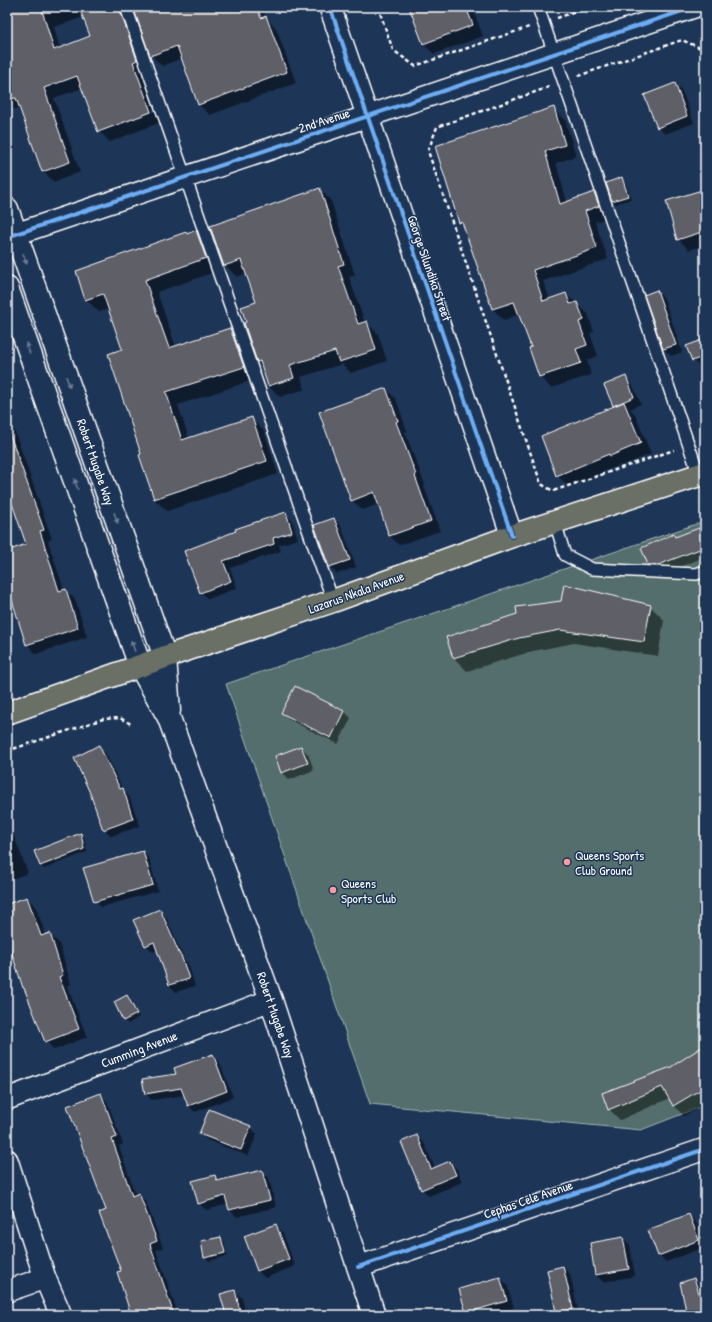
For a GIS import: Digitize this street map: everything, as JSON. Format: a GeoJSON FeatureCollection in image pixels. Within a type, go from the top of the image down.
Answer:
{"type":"FeatureCollection","features":[{"type":"Feature","properties":{"kind":"highway","name":"Lazarus Nkala Avenue"},"geometry":{"type":"LineString","coordinates":[[7,713],[165,657],[333,601],[512,536],[702,474]]}},
{"type":"Feature","properties":{"kind":"main road","name":"Robert Mugabe Way"},"geometry":{"type":"LineString","coordinates":[[7,209],[11,236],[165,657],[169,718]]}},
{"type":"Feature","properties":{"kind":"main road","name":"Robert Mugabe Way"},"geometry":{"type":"LineString","coordinates":[[7,288],[140,666],[169,718],[271,1000],[374,1315]]}},
{"type":"Feature","properties":{"kind":"street","name":"George Silundika Street"},"geometry":{"type":"LineString","coordinates":[[330,7],[512,536]]}},
{"type":"Feature","properties":{"kind":"street","name":"2nd Avenue"},"geometry":{"type":"LineString","coordinates":[[11,236],[694,7]]}},
{"type":"Feature","properties":{"kind":"street","name":"Cumming Avenue"},"geometry":{"type":"LineString","coordinates":[[7,1099],[271,1000]]}},
{"type":"Feature","properties":{"kind":"street","name":"Cephas Cele Avenue"},"geometry":{"type":"LineString","coordinates":[[358,1267],[705,1149]]}},
{"type":"Feature","properties":{"kind":"street"},"geometry":{"type":"LineString","coordinates":[[7,1160],[45,1278],[61,1315]]}},
{"type":"Feature","properties":{"kind":"street"},"geometry":{"type":"LineString","coordinates":[[7,1291],[45,1278]]}},
{"type":"Feature","properties":{"kind":"lane"},"geometry":{"type":"LineString","coordinates":[[126,7],[333,601]]}},
{"type":"Feature","properties":{"kind":"lane"},"geometry":{"type":"LineString","coordinates":[[538,7],[688,446],[702,474]]}},
{"type":"Feature","properties":{"kind":"lane"},"geometry":{"type":"LineString","coordinates":[[555,522],[565,555],[592,569],[696,574],[705,571]]}},
{"type":"Feature","properties":{"kind":"path"},"geometry":{"type":"LineString","coordinates":[[378,7],[393,50],[415,66],[588,7]]}},
{"type":"Feature","properties":{"kind":"path"},"geometry":{"type":"LineString","coordinates":[[688,446],[553,491],[541,484],[428,151],[437,126],[682,40],[705,50]]}},
{"type":"Feature","properties":{"kind":"path"},"geometry":{"type":"LineString","coordinates":[[7,751],[103,718],[120,718],[131,724]]}},
{"type":"Feature","properties":{"kind":"green space"},"geometry":{"type":"Polygon","coordinates":[[[705,521],[705,1105],[641,1130],[370,1104],[226,684],[705,521]]]}},
{"type":"Feature","properties":{"kind":"building"},"geometry":{"type":"Polygon","coordinates":[[[7,7],[41,7],[54,50],[90,36],[79,7],[119,7],[137,60],[133,62],[151,112],[98,132],[77,76],[44,88],[70,162],[42,172],[16,98],[7,99],[7,7]]]}},
{"type":"Feature","properties":{"kind":"building"},"geometry":{"type":"Polygon","coordinates":[[[133,7],[257,7],[261,18],[266,16],[287,72],[198,105],[177,46],[150,56],[133,7]]]}},
{"type":"Feature","properties":{"kind":"building"},"geometry":{"type":"Polygon","coordinates":[[[409,7],[466,7],[473,25],[423,44],[409,7]]]}},
{"type":"Feature","properties":{"kind":"building"},"geometry":{"type":"Polygon","coordinates":[[[675,83],[687,116],[657,128],[644,95],[675,83]]]}},
{"type":"Feature","properties":{"kind":"building"},"geometry":{"type":"Polygon","coordinates":[[[554,107],[565,145],[545,151],[560,204],[594,192],[599,206],[585,211],[597,248],[533,270],[543,301],[566,293],[570,304],[577,302],[584,320],[579,322],[587,345],[576,349],[581,363],[539,377],[529,348],[531,347],[514,302],[492,309],[462,222],[459,223],[435,146],[554,107]]]}},
{"type":"Feature","properties":{"kind":"building"},"geometry":{"type":"Polygon","coordinates":[[[622,177],[628,196],[612,201],[606,183],[622,177]]]}},
{"type":"Feature","properties":{"kind":"building"},"geometry":{"type":"Polygon","coordinates":[[[320,188],[344,264],[338,266],[358,324],[367,321],[376,350],[339,362],[335,351],[290,365],[294,378],[268,386],[260,361],[257,362],[244,323],[246,322],[241,307],[256,302],[241,260],[224,266],[210,226],[320,188]]]}},
{"type":"Feature","properties":{"kind":"building"},"geometry":{"type":"Polygon","coordinates":[[[705,189],[705,231],[677,240],[666,201],[705,189]]]}},
{"type":"Feature","properties":{"kind":"building"},"geometry":{"type":"Polygon","coordinates":[[[196,230],[206,258],[145,280],[169,348],[230,328],[244,367],[166,392],[182,440],[252,417],[267,461],[154,499],[139,455],[141,454],[108,354],[122,349],[103,294],[85,300],[76,271],[186,232],[187,234],[196,230]]]}},
{"type":"Feature","properties":{"kind":"building"},"geometry":{"type":"Polygon","coordinates":[[[657,290],[676,345],[663,349],[644,295],[657,290]]]}},
{"type":"Feature","properties":{"kind":"building"},"geometry":{"type":"Polygon","coordinates":[[[705,339],[705,356],[692,361],[686,346],[705,339]]]}},
{"type":"Feature","properties":{"kind":"building"},"geometry":{"type":"Polygon","coordinates":[[[626,376],[634,397],[613,406],[604,385],[626,376]]]}},
{"type":"Feature","properties":{"kind":"building"},"geometry":{"type":"Polygon","coordinates":[[[386,388],[398,421],[396,422],[431,521],[389,536],[374,492],[351,501],[319,412],[386,388]]]}},
{"type":"Feature","properties":{"kind":"building"},"geometry":{"type":"Polygon","coordinates":[[[624,402],[641,443],[610,456],[609,454],[556,476],[541,436],[624,402]]]}},
{"type":"Feature","properties":{"kind":"building"},"geometry":{"type":"Polygon","coordinates":[[[7,432],[9,432],[44,530],[40,531],[59,591],[66,589],[78,628],[26,645],[7,584],[7,551],[26,544],[7,489],[7,432]]]}},
{"type":"Feature","properties":{"kind":"building"},"geometry":{"type":"Polygon","coordinates":[[[286,512],[292,532],[273,538],[274,544],[223,561],[231,581],[200,593],[184,551],[236,531],[235,529],[286,512]]]}},
{"type":"Feature","properties":{"kind":"building"},"geometry":{"type":"Polygon","coordinates":[[[334,518],[350,560],[329,567],[314,525],[334,518]]]}},
{"type":"Feature","properties":{"kind":"building"},"geometry":{"type":"Polygon","coordinates":[[[699,528],[705,547],[658,565],[648,565],[641,548],[674,534],[675,537],[699,528]]]}},
{"type":"Feature","properties":{"kind":"building"},"geometry":{"type":"Polygon","coordinates":[[[564,584],[651,605],[644,642],[560,630],[519,638],[453,658],[446,637],[517,614],[516,607],[561,601],[564,584]]]}},
{"type":"Feature","properties":{"kind":"building"},"geometry":{"type":"Polygon","coordinates":[[[295,686],[344,711],[331,738],[281,713],[295,686]]]}},
{"type":"Feature","properties":{"kind":"building"},"geometry":{"type":"Polygon","coordinates":[[[99,745],[120,789],[123,788],[133,819],[103,830],[90,793],[74,758],[99,745]]]}},
{"type":"Feature","properties":{"kind":"building"},"geometry":{"type":"Polygon","coordinates":[[[301,746],[308,763],[281,773],[275,756],[301,746]]]}},
{"type":"Feature","properties":{"kind":"building"},"geometry":{"type":"Polygon","coordinates":[[[81,833],[84,849],[40,866],[34,851],[81,833]]]}},
{"type":"Feature","properties":{"kind":"building"},"geometry":{"type":"Polygon","coordinates":[[[143,851],[153,885],[94,902],[83,868],[143,851]]]}},
{"type":"Feature","properties":{"kind":"building"},"geometry":{"type":"Polygon","coordinates":[[[27,897],[41,936],[50,933],[63,975],[59,977],[79,1029],[45,1042],[23,988],[7,938],[7,904],[27,897]]]}},
{"type":"Feature","properties":{"kind":"building"},"geometry":{"type":"Polygon","coordinates":[[[160,909],[181,955],[189,979],[169,985],[154,942],[145,946],[133,920],[160,909]]]}},
{"type":"Feature","properties":{"kind":"building"},"geometry":{"type":"Polygon","coordinates":[[[127,995],[137,1014],[123,1021],[114,1002],[127,995]]]}},
{"type":"Feature","properties":{"kind":"building"},"geometry":{"type":"Polygon","coordinates":[[[705,1045],[705,1087],[673,1106],[662,1087],[608,1110],[602,1093],[671,1067],[705,1045]]]}},
{"type":"Feature","properties":{"kind":"building"},"geometry":{"type":"Polygon","coordinates":[[[213,1054],[227,1091],[188,1106],[181,1088],[145,1094],[142,1079],[176,1074],[174,1068],[213,1054]]]}},
{"type":"Feature","properties":{"kind":"building"},"geometry":{"type":"Polygon","coordinates":[[[101,1093],[117,1137],[112,1139],[132,1196],[139,1193],[157,1241],[150,1244],[174,1315],[131,1315],[117,1272],[121,1271],[99,1213],[106,1210],[67,1106],[101,1093]]]}},
{"type":"Feature","properties":{"kind":"building"},"geometry":{"type":"Polygon","coordinates":[[[209,1109],[251,1126],[241,1150],[199,1134],[209,1109]]]}},
{"type":"Feature","properties":{"kind":"building"},"geometry":{"type":"Polygon","coordinates":[[[417,1135],[431,1169],[450,1161],[456,1175],[421,1190],[401,1142],[417,1135]]]}},
{"type":"Feature","properties":{"kind":"building"},"geometry":{"type":"Polygon","coordinates":[[[262,1170],[270,1200],[229,1210],[225,1196],[198,1204],[192,1181],[215,1175],[217,1181],[262,1170]]]}},
{"type":"Feature","properties":{"kind":"building"},"geometry":{"type":"Polygon","coordinates":[[[689,1214],[699,1240],[658,1256],[648,1230],[689,1214]]]}},
{"type":"Feature","properties":{"kind":"building"},"geometry":{"type":"Polygon","coordinates":[[[276,1224],[289,1259],[257,1271],[244,1236],[276,1224]]]}},
{"type":"Feature","properties":{"kind":"building"},"geometry":{"type":"Polygon","coordinates":[[[221,1237],[225,1253],[204,1258],[201,1241],[221,1237]]]}},
{"type":"Feature","properties":{"kind":"building"},"geometry":{"type":"Polygon","coordinates":[[[623,1237],[629,1269],[595,1275],[590,1243],[623,1237]]]}},
{"type":"Feature","properties":{"kind":"building"},"geometry":{"type":"Polygon","coordinates":[[[563,1266],[573,1309],[556,1312],[547,1270],[563,1266]]]}},
{"type":"Feature","properties":{"kind":"building"},"geometry":{"type":"Polygon","coordinates":[[[500,1277],[507,1301],[466,1313],[459,1289],[500,1277]]]}},
{"type":"Feature","properties":{"kind":"building"},"geometry":{"type":"Polygon","coordinates":[[[694,1278],[700,1296],[705,1295],[705,1315],[687,1315],[680,1283],[694,1278]]]}},
{"type":"Feature","properties":{"kind":"building"},"geometry":{"type":"Polygon","coordinates":[[[235,1290],[241,1315],[226,1315],[220,1294],[235,1290]]]}},
{"type":"Feature","properties":{"kind":"cycle path"},"geometry":{"type":"LineString","coordinates":[[330,7],[512,536]]}},
{"type":"Feature","properties":{"kind":"cycle path"},"geometry":{"type":"LineString","coordinates":[[7,237],[694,7]]}},
{"type":"Feature","properties":{"kind":"cycle path"},"geometry":{"type":"LineString","coordinates":[[358,1267],[705,1149]]}},
{"type":"Feature","properties":{"kind":"place","name":"Queens Sports Club Ground"},"geometry":{"type":"Point","coordinates":[567,862]}},
{"type":"Feature","properties":{"kind":"place","name":"Queens Sports Club"},"geometry":{"type":"Point","coordinates":[333,890]}}]}
